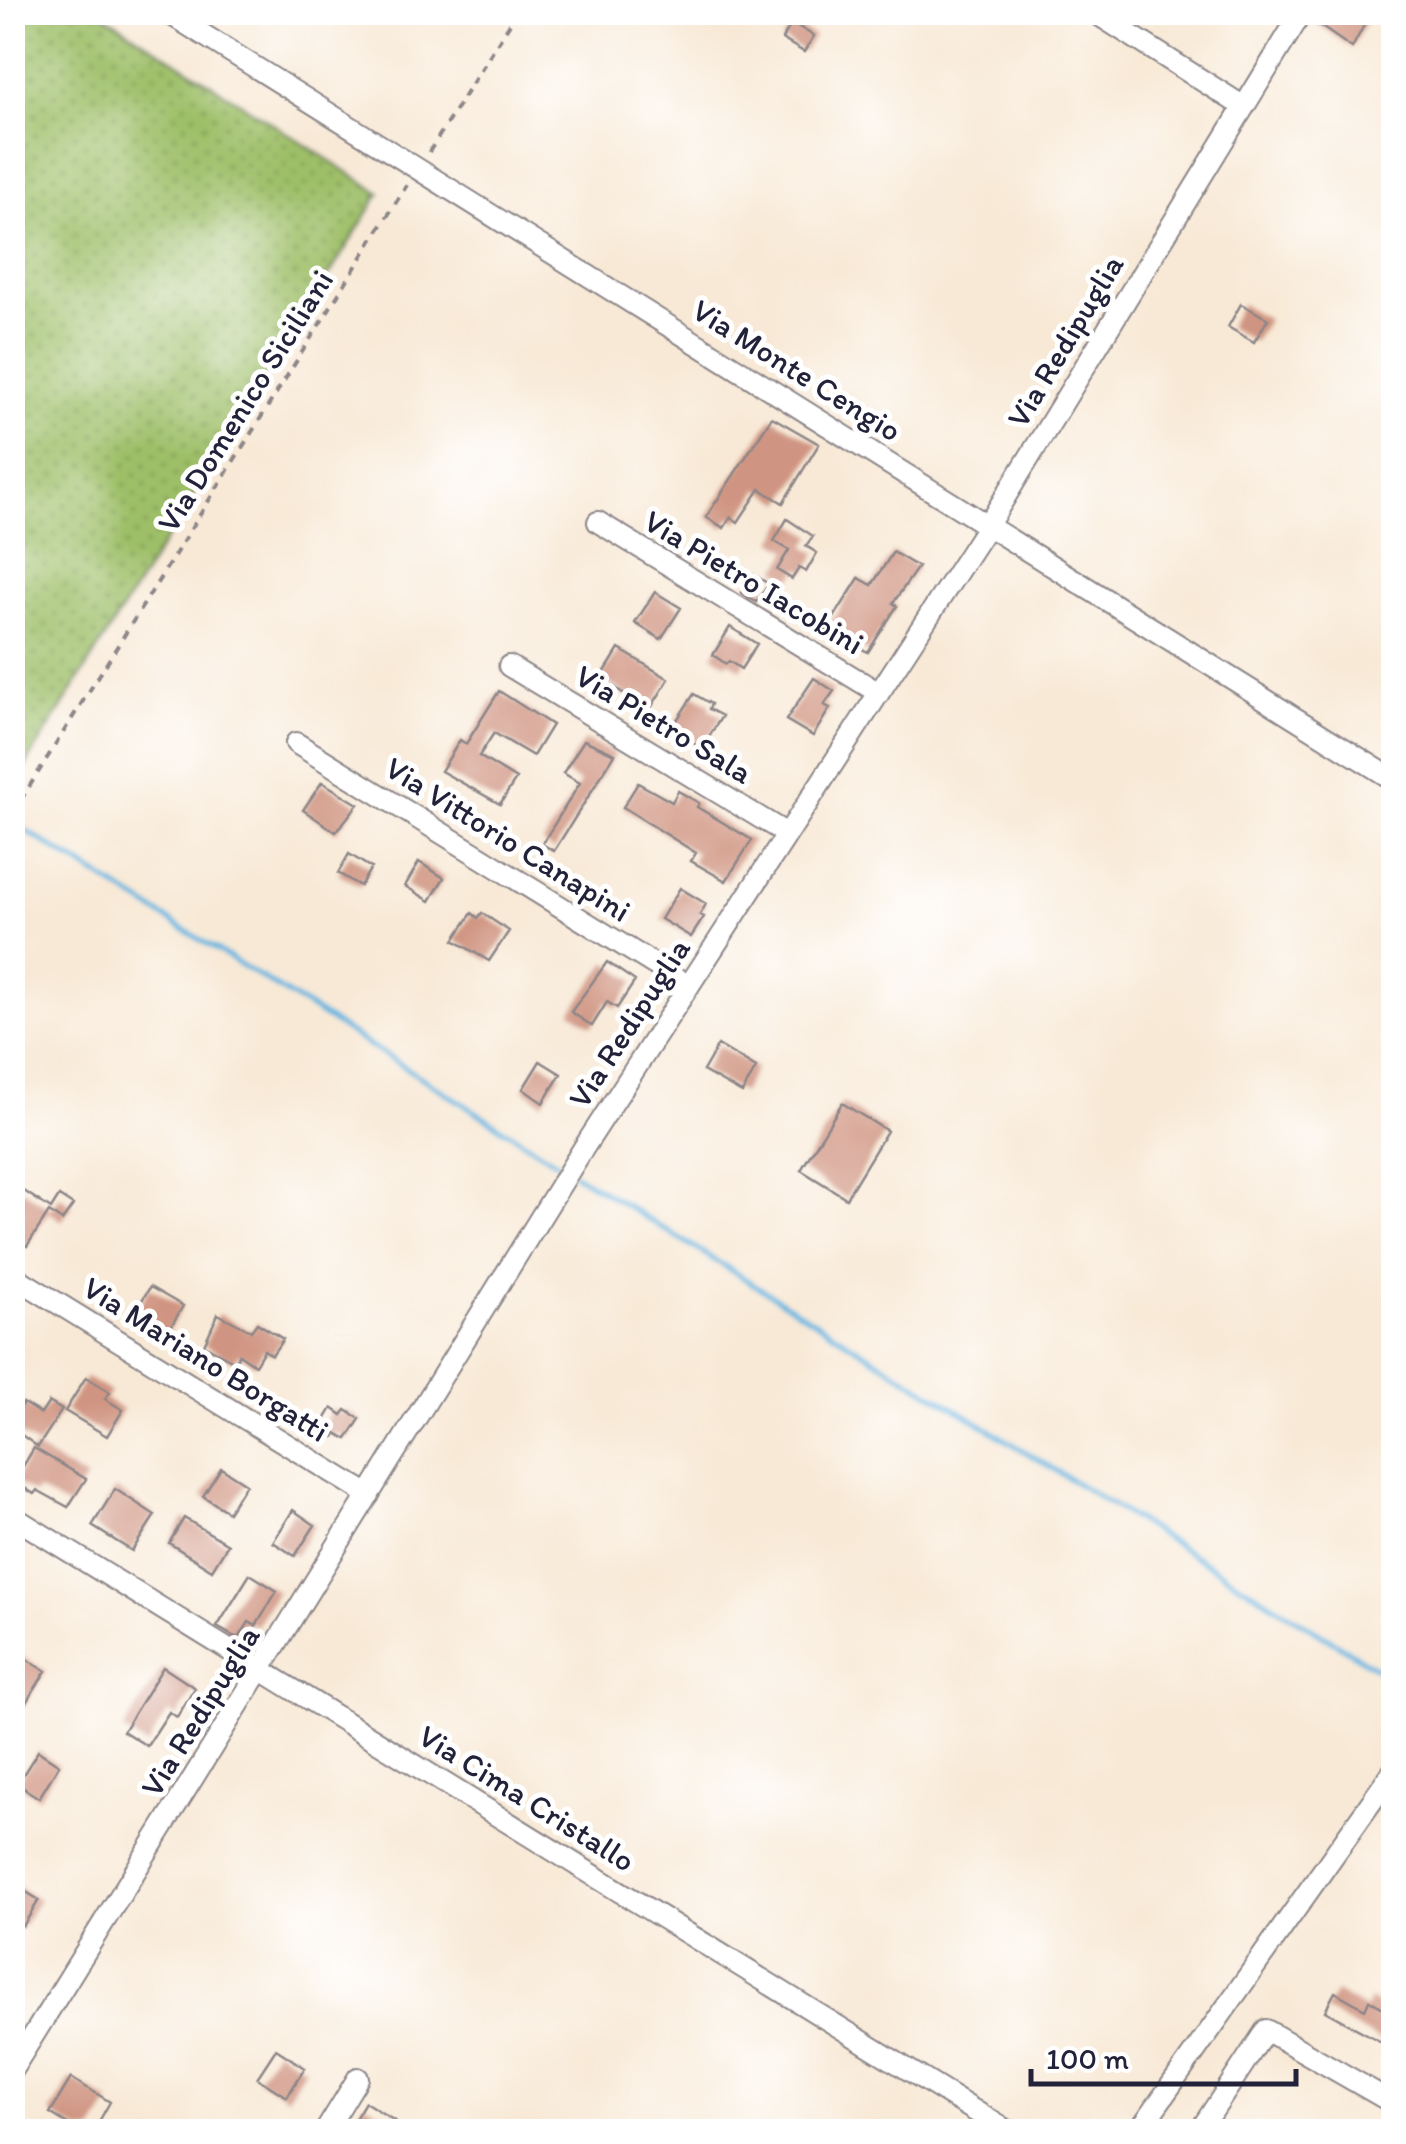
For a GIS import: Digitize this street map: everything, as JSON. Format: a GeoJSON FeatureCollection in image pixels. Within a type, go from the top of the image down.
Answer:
{"type":"FeatureCollection","features":[{"type":"Feature","properties":{"kind":"street","name":"Via Monte Cengio"},"geometry":{"type":"LineString","coordinates":[[167,12],[1394,780]]}},
{"type":"Feature","properties":{"kind":"street"},"geometry":{"type":"LineString","coordinates":[[1094,12],[1244,107]]}},
{"type":"Feature","properties":{"kind":"street","name":"Via Redipuglia"},"geometry":{"type":"LineString","coordinates":[[12,2070],[583,1149],[988,525],[1302,12]]}},
{"type":"Feature","properties":{"kind":"street","name":"Via Pietro Iacobini"},"geometry":{"type":"LineString","coordinates":[[598,522],[879,693]]}},
{"type":"Feature","properties":{"kind":"street","name":"Via Pietro Sala"},"geometry":{"type":"LineString","coordinates":[[509,666],[788,834]]}},
{"type":"Feature","properties":{"kind":"street","name":"Via Vittorio Canapini"},"geometry":{"type":"LineString","coordinates":[[296,743],[689,986]]}},
{"type":"Feature","properties":{"kind":"street","name":"Via Mariano Borgatti"},"geometry":{"type":"LineString","coordinates":[[12,1275],[369,1495]]}},
{"type":"Feature","properties":{"kind":"street","name":"Via Cima Cristallo"},"geometry":{"type":"LineString","coordinates":[[12,1516],[1010,2132]]}},
{"type":"Feature","properties":{"kind":"street"},"geometry":{"type":"LineString","coordinates":[[1138,2132],[1394,1770]]}},
{"type":"Feature","properties":{"kind":"street"},"geometry":{"type":"LineString","coordinates":[[1199,2132],[1266,2030],[1386,2099],[1394,2087]]}},
{"type":"Feature","properties":{"kind":"street"},"geometry":{"type":"LineString","coordinates":[[325,2132],[358,2078]]}},
{"type":"Feature","properties":{"kind":"path","name":"Via Domenico Siciliani"},"geometry":{"type":"LineString","coordinates":[[13,813],[517,12]]}},
{"type":"Feature","properties":{"kind":"green space"},"geometry":{"type":"Polygon","coordinates":[[[13,12],[101,13],[380,193],[13,786],[13,12]]]}},
{"type":"Feature","properties":{"kind":"building"},"geometry":{"type":"Polygon","coordinates":[[[1316,12],[1371,12],[1352,48],[1313,21],[1316,12]]]}},
{"type":"Feature","properties":{"kind":"building"},"geometry":{"type":"Polygon","coordinates":[[[792,23],[814,36],[804,52],[782,39],[792,23]]]}},
{"type":"Feature","properties":{"kind":"building"},"geometry":{"type":"Polygon","coordinates":[[[1241,304],[1268,319],[1254,342],[1228,327],[1241,304]]]}},
{"type":"Feature","properties":{"kind":"building"},"geometry":{"type":"Polygon","coordinates":[[[772,417],[819,444],[783,503],[760,489],[738,522],[731,517],[724,528],[706,517],[772,417]]]}},
{"type":"Feature","properties":{"kind":"building"},"geometry":{"type":"Polygon","coordinates":[[[787,519],[813,536],[806,546],[817,553],[806,572],[799,568],[792,579],[777,570],[789,550],[774,541],[787,519]]]}},
{"type":"Feature","properties":{"kind":"building"},"geometry":{"type":"Polygon","coordinates":[[[893,552],[918,567],[893,603],[897,606],[868,652],[826,630],[859,578],[872,585],[893,552]]]}},
{"type":"Feature","properties":{"kind":"building"},"geometry":{"type":"Polygon","coordinates":[[[754,575],[769,584],[756,602],[742,593],[754,575]]]}},
{"type":"Feature","properties":{"kind":"building"},"geometry":{"type":"Polygon","coordinates":[[[655,592],[681,608],[661,639],[635,623],[655,592]]]}},
{"type":"Feature","properties":{"kind":"building"},"geometry":{"type":"Polygon","coordinates":[[[730,627],[757,644],[741,669],[713,655],[730,627]]]}},
{"type":"Feature","properties":{"kind":"building"},"geometry":{"type":"Polygon","coordinates":[[[619,649],[669,679],[649,711],[601,678],[619,649]]]}},
{"type":"Feature","properties":{"kind":"building"},"geometry":{"type":"Polygon","coordinates":[[[814,678],[834,691],[824,705],[830,708],[813,736],[786,720],[814,678]]]}},
{"type":"Feature","properties":{"kind":"building"},"geometry":{"type":"Polygon","coordinates":[[[499,691],[552,725],[533,756],[494,733],[479,756],[516,779],[500,804],[441,771],[460,740],[466,744],[499,691]]]}},
{"type":"Feature","properties":{"kind":"building"},"geometry":{"type":"Polygon","coordinates":[[[694,694],[722,716],[702,748],[686,740],[689,735],[673,726],[694,694]]]}},
{"type":"Feature","properties":{"kind":"building"},"geometry":{"type":"Polygon","coordinates":[[[584,740],[615,754],[554,851],[542,844],[580,783],[563,773],[584,740]]]}},
{"type":"Feature","properties":{"kind":"building"},"geometry":{"type":"Polygon","coordinates":[[[322,782],[358,804],[336,832],[303,810],[322,782]]]}},
{"type":"Feature","properties":{"kind":"building"},"geometry":{"type":"Polygon","coordinates":[[[638,783],[672,802],[678,791],[752,840],[726,881],[691,861],[696,853],[623,807],[638,783]]]}},
{"type":"Feature","properties":{"kind":"building"},"geometry":{"type":"Polygon","coordinates":[[[349,854],[371,868],[360,886],[338,873],[349,854]]]}},
{"type":"Feature","properties":{"kind":"building"},"geometry":{"type":"Polygon","coordinates":[[[419,862],[444,878],[430,901],[405,886],[419,862]]]}},
{"type":"Feature","properties":{"kind":"building"},"geometry":{"type":"Polygon","coordinates":[[[680,888],[706,904],[700,915],[704,917],[691,937],[661,919],[680,888]]]}},
{"type":"Feature","properties":{"kind":"building"},"geometry":{"type":"Polygon","coordinates":[[[472,913],[478,918],[482,913],[509,931],[489,961],[454,940],[472,913]]]}},
{"type":"Feature","properties":{"kind":"building"},"geometry":{"type":"Polygon","coordinates":[[[607,962],[635,981],[617,1008],[607,1002],[592,1026],[571,1012],[607,962]]]}},
{"type":"Feature","properties":{"kind":"building"},"geometry":{"type":"Polygon","coordinates":[[[718,1045],[756,1068],[742,1093],[703,1071],[718,1045]]]}},
{"type":"Feature","properties":{"kind":"building"},"geometry":{"type":"Polygon","coordinates":[[[540,1061],[561,1074],[543,1103],[523,1089],[540,1061]]]}},
{"type":"Feature","properties":{"kind":"building"},"geometry":{"type":"Polygon","coordinates":[[[842,1103],[887,1131],[846,1198],[801,1170],[842,1103]]]}},
{"type":"Feature","properties":{"kind":"building"},"geometry":{"type":"Polygon","coordinates":[[[12,1183],[51,1209],[59,1196],[73,1205],[62,1221],[49,1212],[27,1246],[12,1236],[12,1183]]]}},
{"type":"Feature","properties":{"kind":"building"},"geometry":{"type":"Polygon","coordinates":[[[150,1287],[183,1306],[166,1335],[133,1315],[150,1287]]]}},
{"type":"Feature","properties":{"kind":"building"},"geometry":{"type":"Polygon","coordinates":[[[218,1314],[251,1331],[257,1323],[283,1339],[272,1355],[264,1350],[255,1365],[239,1354],[235,1362],[204,1345],[218,1314]]]}},
{"type":"Feature","properties":{"kind":"building"},"geometry":{"type":"Polygon","coordinates":[[[86,1377],[110,1392],[105,1399],[123,1410],[107,1436],[65,1411],[86,1377]]]}},
{"type":"Feature","properties":{"kind":"building"},"geometry":{"type":"Polygon","coordinates":[[[49,1402],[62,1410],[38,1447],[16,1431],[20,1424],[13,1419],[23,1403],[41,1414],[49,1402]]]}},
{"type":"Feature","properties":{"kind":"building"},"geometry":{"type":"Polygon","coordinates":[[[332,1408],[342,1415],[346,1410],[360,1419],[347,1439],[336,1433],[334,1437],[320,1428],[332,1408]]]}},
{"type":"Feature","properties":{"kind":"building"},"geometry":{"type":"Polygon","coordinates":[[[34,1448],[86,1479],[68,1507],[37,1490],[34,1494],[14,1481],[34,1448]]]}},
{"type":"Feature","properties":{"kind":"building"},"geometry":{"type":"Polygon","coordinates":[[[221,1468],[246,1484],[228,1512],[203,1496],[221,1468]]]}},
{"type":"Feature","properties":{"kind":"building"},"geometry":{"type":"Polygon","coordinates":[[[115,1489],[155,1515],[132,1551],[92,1526],[115,1489]]]}},
{"type":"Feature","properties":{"kind":"building"},"geometry":{"type":"Polygon","coordinates":[[[293,1510],[315,1525],[295,1556],[273,1542],[293,1510]]]}},
{"type":"Feature","properties":{"kind":"building"},"geometry":{"type":"Polygon","coordinates":[[[184,1518],[228,1544],[212,1570],[169,1543],[184,1518]]]}},
{"type":"Feature","properties":{"kind":"building"},"geometry":{"type":"Polygon","coordinates":[[[250,1574],[277,1591],[256,1626],[249,1622],[239,1638],[217,1627],[250,1574]]]}},
{"type":"Feature","properties":{"kind":"building"},"geometry":{"type":"Polygon","coordinates":[[[23,1657],[46,1671],[12,1725],[12,1675],[23,1657]]]}},
{"type":"Feature","properties":{"kind":"building"},"geometry":{"type":"Polygon","coordinates":[[[163,1667],[195,1688],[177,1717],[169,1712],[147,1746],[123,1731],[163,1667]]]}},
{"type":"Feature","properties":{"kind":"building"},"geometry":{"type":"Polygon","coordinates":[[[38,1751],[59,1765],[39,1798],[17,1784],[38,1751]]]}},
{"type":"Feature","properties":{"kind":"building"},"geometry":{"type":"Polygon","coordinates":[[[12,1883],[39,1900],[23,1926],[12,1920],[12,1883]]]}},
{"type":"Feature","properties":{"kind":"building"},"geometry":{"type":"Polygon","coordinates":[[[1335,1992],[1365,2009],[1369,2000],[1394,2014],[1394,2049],[1325,2011],[1335,1992]]]}},
{"type":"Feature","properties":{"kind":"building"},"geometry":{"type":"Polygon","coordinates":[[[276,2049],[305,2068],[287,2097],[257,2078],[276,2049]]]}},
{"type":"Feature","properties":{"kind":"building"},"geometry":{"type":"Polygon","coordinates":[[[71,2078],[110,2102],[93,2132],[81,2132],[50,2113],[71,2078]]]}},
{"type":"Feature","properties":{"kind":"building"},"geometry":{"type":"Polygon","coordinates":[[[365,2102],[412,2132],[347,2132],[365,2102]]]}},
{"type":"Feature","properties":{"kind":"waterway"},"geometry":{"type":"LineString","coordinates":[[12,822],[566,1168]]}},
{"type":"Feature","properties":{"kind":"waterway"},"geometry":{"type":"LineString","coordinates":[[575,1174],[1394,1679]]}}]}
